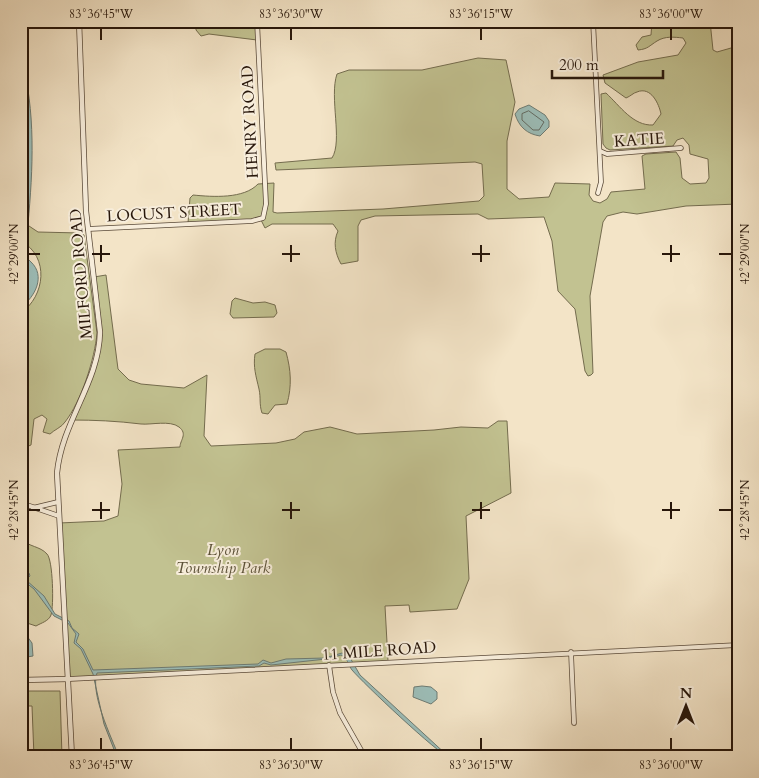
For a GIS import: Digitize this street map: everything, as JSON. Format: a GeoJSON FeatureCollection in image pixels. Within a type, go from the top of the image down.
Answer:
{"type":"FeatureCollection","features":[{"type":"Feature","properties":{"kind":"street","name":"MILFORD ROAD"},"geometry":{"type":"LineString","coordinates":[[72,757],[57,473],[62,443],[93,372],[100,343],[100,317],[88,229],[79,21]]}},
{"type":"Feature","properties":{"kind":"street","name":"HENRY ROAD"},"geometry":{"type":"LineString","coordinates":[[257,21],[266,204],[265,215],[261,220]]}},
{"type":"Feature","properties":{"kind":"street"},"geometry":{"type":"LineString","coordinates":[[593,21],[601,182],[598,194]]}},
{"type":"Feature","properties":{"kind":"street","name":"KATIE"},"geometry":{"type":"LineString","coordinates":[[600,151],[607,154],[680,148]]}},
{"type":"Feature","properties":{"kind":"street","name":"LOCUST STREET"},"geometry":{"type":"LineString","coordinates":[[88,229],[261,220]]}},
{"type":"Feature","properties":{"kind":"street"},"geometry":{"type":"LineString","coordinates":[[33,508],[58,502]]}},
{"type":"Feature","properties":{"kind":"street"},"geometry":{"type":"LineString","coordinates":[[21,503],[59,516]]}},
{"type":"Feature","properties":{"kind":"street","name":"11 MILE ROAD"},"geometry":{"type":"LineString","coordinates":[[21,680],[99,678],[738,644]]}},
{"type":"Feature","properties":{"kind":"street"},"geometry":{"type":"LineString","coordinates":[[571,652],[574,723]]}},
{"type":"Feature","properties":{"kind":"street"},"geometry":{"type":"LineString","coordinates":[[329,665],[333,692],[340,713],[365,757]]}},
{"type":"Feature","properties":{"kind":"green space"},"geometry":{"type":"Polygon","coordinates":[[[196,21],[257,21],[257,40],[209,34],[201,36],[196,30],[196,21]]]}},
{"type":"Feature","properties":{"kind":"green space"},"geometry":{"type":"Polygon","coordinates":[[[652,21],[710,21],[713,50],[717,52],[738,46],[738,204],[686,206],[637,214],[623,212],[607,216],[603,222],[590,296],[593,373],[591,375],[588,376],[585,371],[575,309],[558,291],[552,241],[544,217],[488,219],[478,214],[375,216],[361,220],[358,226],[358,261],[341,264],[335,248],[338,231],[333,224],[272,224],[265,228],[261,220],[188,223],[190,198],[193,195],[237,195],[252,189],[258,184],[274,183],[273,212],[277,213],[383,209],[479,201],[484,196],[482,164],[475,162],[276,170],[275,163],[332,158],[336,141],[334,94],[337,74],[349,70],[422,70],[478,58],[506,60],[515,102],[507,141],[507,189],[519,199],[549,197],[555,183],[590,184],[589,195],[593,201],[600,203],[607,199],[611,192],[645,189],[642,156],[646,154],[676,152],[680,158],[682,178],[690,184],[706,183],[709,178],[708,159],[690,154],[689,145],[683,138],[677,140],[673,146],[610,150],[603,144],[601,94],[606,93],[627,114],[639,122],[653,125],[661,114],[654,97],[646,91],[636,92],[626,98],[605,83],[603,75],[638,62],[678,55],[686,43],[683,38],[663,38],[646,48],[638,50],[636,45],[642,37],[651,35],[652,21]]]}},
{"type":"Feature","properties":{"kind":"green space"},"geometry":{"type":"Polygon","coordinates":[[[29,226],[38,232],[80,233],[84,235],[97,333],[93,355],[82,392],[71,413],[64,424],[50,434],[43,432],[47,419],[42,415],[34,419],[31,445],[26,447],[21,439],[21,313],[35,297],[41,277],[37,257],[21,241],[21,232],[29,226]]]}},
{"type":"Feature","properties":{"kind":"green space","name":"Lyon Township Park"},"geometry":{"type":"Polygon","coordinates":[[[106,275],[118,369],[129,380],[141,384],[184,388],[207,375],[204,436],[211,446],[276,443],[295,439],[304,432],[330,427],[357,434],[461,427],[488,428],[498,421],[507,421],[511,493],[466,516],[469,579],[457,609],[410,612],[409,605],[385,606],[388,661],[69,679],[59,523],[104,521],[118,516],[122,484],[118,450],[180,447],[183,435],[179,427],[171,424],[71,420],[93,372],[100,343],[94,277],[106,275]]]}},
{"type":"Feature","properties":{"kind":"green space"},"geometry":{"type":"Polygon","coordinates":[[[235,298],[253,303],[265,302],[275,305],[277,313],[274,317],[233,318],[230,314],[232,301],[235,298]]]}},
{"type":"Feature","properties":{"kind":"green space"},"geometry":{"type":"Polygon","coordinates":[[[265,349],[280,349],[286,352],[290,378],[287,404],[275,405],[268,414],[262,413],[261,410],[260,392],[254,363],[255,354],[265,349]]]}},
{"type":"Feature","properties":{"kind":"green space"},"geometry":{"type":"Polygon","coordinates":[[[21,539],[27,544],[44,551],[51,565],[53,593],[51,615],[47,620],[36,626],[21,621],[21,539]]]}},
{"type":"Feature","properties":{"kind":"green space"},"geometry":{"type":"Polygon","coordinates":[[[21,691],[60,691],[62,757],[34,757],[32,706],[23,706],[21,691]]]}},
{"type":"Feature","properties":{"kind":"water"},"geometry":{"type":"Polygon","coordinates":[[[21,57],[29,98],[32,161],[28,224],[21,229],[21,57]]]}},
{"type":"Feature","properties":{"kind":"water"},"geometry":{"type":"Polygon","coordinates":[[[529,105],[545,115],[549,121],[549,127],[540,136],[531,134],[524,129],[515,114],[519,109],[529,105]]]}},
{"type":"Feature","properties":{"kind":"water"},"geometry":{"type":"Polygon","coordinates":[[[21,256],[31,262],[38,274],[38,280],[31,298],[21,307],[21,256]]]}},
{"type":"Feature","properties":{"kind":"water"},"geometry":{"type":"Polygon","coordinates":[[[21,569],[29,573],[30,576],[26,580],[44,596],[55,614],[69,621],[72,628],[79,634],[76,642],[83,649],[93,670],[258,664],[263,660],[271,663],[286,659],[325,658],[342,653],[349,656],[360,675],[449,757],[431,744],[385,703],[352,670],[347,660],[341,655],[326,659],[271,665],[264,663],[259,666],[97,673],[96,688],[93,674],[81,649],[74,643],[76,634],[68,623],[54,616],[34,589],[25,582],[28,575],[21,569]]]}},
{"type":"Feature","properties":{"kind":"water"},"geometry":{"type":"Polygon","coordinates":[[[21,628],[32,643],[33,656],[21,658],[21,628]]]}},
{"type":"Feature","properties":{"kind":"water"},"geometry":{"type":"Polygon","coordinates":[[[414,687],[431,687],[437,692],[437,699],[431,704],[413,697],[414,687]]]}},
{"type":"Feature","properties":{"kind":"water"},"geometry":{"type":"Polygon","coordinates":[[[101,711],[119,757],[117,757],[104,724],[101,711]]]}}]}
